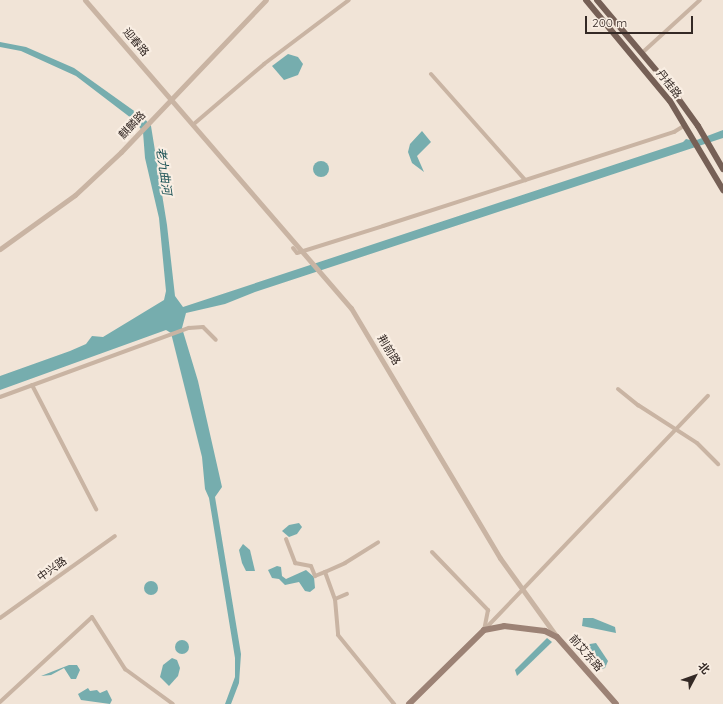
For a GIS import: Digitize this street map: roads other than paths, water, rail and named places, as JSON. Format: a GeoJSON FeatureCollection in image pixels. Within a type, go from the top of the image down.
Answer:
{"type":"FeatureCollection","features":[{"type":"Feature","properties":{"kind":"main road","name":"丹桂路"},"geometry":{"type":"LineString","coordinates":[[586,0],[634,56],[686,124],[723,190]]}},
{"type":"Feature","properties":{"kind":"main road","name":"丹桂路"},"geometry":{"type":"LineString","coordinates":[[597,0],[643,52],[698,126],[723,169]]}},
{"type":"Feature","properties":{"kind":"main road","name":"前艾东路"},"geometry":{"type":"LineString","coordinates":[[484,630],[515,626],[545,631],[557,637],[616,704]]}},
{"type":"Feature","properties":{"kind":"main road"},"geometry":{"type":"LineString","coordinates":[[409,704],[484,630]]}},
{"type":"Feature","properties":{"kind":"street","name":"迎春路"},"geometry":{"type":"LineString","coordinates":[[86,0],[172,98]]}},
{"type":"Feature","properties":{"kind":"street","name":"麒麟路"},"geometry":{"type":"LineString","coordinates":[[0,249],[75,195],[172,98],[266,0]]}},
{"type":"Feature","properties":{"kind":"street"},"geometry":{"type":"LineString","coordinates":[[195,123],[264,64],[349,0]]}},
{"type":"Feature","properties":{"kind":"street"},"geometry":{"type":"LineString","coordinates":[[643,52],[700,0]]}},
{"type":"Feature","properties":{"kind":"street"},"geometry":{"type":"LineString","coordinates":[[431,74],[525,180]]}},
{"type":"Feature","properties":{"kind":"street","name":"荆前路"},"geometry":{"type":"LineString","coordinates":[[172,98],[338,292],[362,323],[500,558],[557,637]]}},
{"type":"Feature","properties":{"kind":"street"},"geometry":{"type":"LineString","coordinates":[[293,248],[297,253],[674,132],[686,124]]}},
{"type":"Feature","properties":{"kind":"street"},"geometry":{"type":"LineString","coordinates":[[0,397],[184,330],[203,327],[216,340]]}},
{"type":"Feature","properties":{"kind":"street"},"geometry":{"type":"LineString","coordinates":[[32,385],[96,509]]}},
{"type":"Feature","properties":{"kind":"street"},"geometry":{"type":"LineString","coordinates":[[618,389],[697,443],[718,464]]}},
{"type":"Feature","properties":{"kind":"street"},"geometry":{"type":"LineString","coordinates":[[484,630],[708,396]]}},
{"type":"Feature","properties":{"kind":"street","name":"中兴路"},"geometry":{"type":"LineString","coordinates":[[0,618],[116,536]]}},
{"type":"Feature","properties":{"kind":"street"},"geometry":{"type":"LineString","coordinates":[[286,539],[295,563],[311,566],[315,576],[338,567],[378,542]]}},
{"type":"Feature","properties":{"kind":"street"},"geometry":{"type":"LineString","coordinates":[[432,552],[488,610],[484,630]]}},
{"type":"Feature","properties":{"kind":"street"},"geometry":{"type":"LineString","coordinates":[[325,572],[335,599],[338,635],[394,704]]}},
{"type":"Feature","properties":{"kind":"street"},"geometry":{"type":"LineString","coordinates":[[335,599],[347,594]]}},
{"type":"Feature","properties":{"kind":"street"},"geometry":{"type":"LineString","coordinates":[[0,702],[92,617],[125,669],[170,703]]}},
{"type":"Feature","properties":{"kind":"water"},"geometry":{"type":"Polygon","coordinates":[[[0,42],[26,47],[74,68],[144,118],[151,126],[167,225],[175,296],[183,307],[683,142],[686,139],[694,141],[723,130],[723,138],[255,292],[225,304],[186,313],[182,328],[198,381],[222,487],[215,497],[241,654],[239,683],[231,704],[225,704],[235,677],[235,658],[209,498],[205,489],[202,457],[171,333],[166,330],[0,390],[0,376],[70,351],[86,344],[92,336],[103,337],[164,300],[166,291],[159,218],[145,158],[143,132],[135,121],[76,76],[21,51],[0,47],[0,42]]]}},
{"type":"Feature","properties":{"kind":"water"},"geometry":{"type":"Polygon","coordinates":[[[288,54],[298,57],[303,64],[298,75],[284,80],[272,66],[288,54]]]}},
{"type":"Feature","properties":{"kind":"water"},"geometry":{"type":"Polygon","coordinates":[[[422,131],[431,142],[417,156],[424,172],[412,163],[408,152],[410,144],[422,131]]]}},
{"type":"Feature","properties":{"kind":"water"},"geometry":{"type":"Polygon","coordinates":[[[321,161],[327,163],[329,169],[327,175],[321,177],[315,175],[313,169],[315,163],[321,161]]]}},
{"type":"Feature","properties":{"kind":"water"},"geometry":{"type":"Polygon","coordinates":[[[299,523],[302,527],[297,534],[289,537],[282,531],[289,525],[299,523]]]}},
{"type":"Feature","properties":{"kind":"water"},"geometry":{"type":"Polygon","coordinates":[[[243,544],[250,550],[255,571],[246,571],[242,563],[239,550],[243,544]]]}},
{"type":"Feature","properties":{"kind":"water"},"geometry":{"type":"Polygon","coordinates":[[[277,566],[281,567],[282,576],[286,579],[306,570],[314,577],[315,588],[310,592],[305,591],[299,582],[285,585],[279,579],[272,578],[268,570],[277,566]]]}},
{"type":"Feature","properties":{"kind":"water"},"geometry":{"type":"Polygon","coordinates":[[[148,581],[154,581],[158,585],[158,591],[154,595],[148,595],[144,591],[144,585],[148,581]]]}},
{"type":"Feature","properties":{"kind":"water"},"geometry":{"type":"Polygon","coordinates":[[[583,618],[593,618],[615,627],[616,633],[582,626],[583,618]]]}},
{"type":"Feature","properties":{"kind":"water"},"geometry":{"type":"Polygon","coordinates":[[[547,638],[552,642],[517,676],[515,670],[547,638]]]}},
{"type":"Feature","properties":{"kind":"water"},"geometry":{"type":"Polygon","coordinates":[[[179,640],[185,640],[189,644],[189,650],[185,654],[179,654],[175,650],[175,644],[179,640]]]}},
{"type":"Feature","properties":{"kind":"water"},"geometry":{"type":"Polygon","coordinates":[[[596,643],[608,661],[605,668],[598,670],[585,650],[590,644],[596,643]]]}},
{"type":"Feature","properties":{"kind":"water"},"geometry":{"type":"Polygon","coordinates":[[[172,658],[177,660],[180,668],[178,676],[169,686],[160,677],[163,665],[172,658]]]}},
{"type":"Feature","properties":{"kind":"water"},"geometry":{"type":"Polygon","coordinates":[[[69,665],[77,665],[80,670],[76,679],[71,679],[64,668],[51,675],[41,676],[69,665]]]}},
{"type":"Feature","properties":{"kind":"water"},"geometry":{"type":"Polygon","coordinates":[[[88,688],[90,691],[97,690],[100,693],[107,690],[112,700],[110,704],[81,700],[78,694],[88,688]]]}},
{"type":"Feature","properties":{"kind":"water label","name":"老九曲河"},"geometry":{"type":"Point","coordinates":[164,171]}}]}
